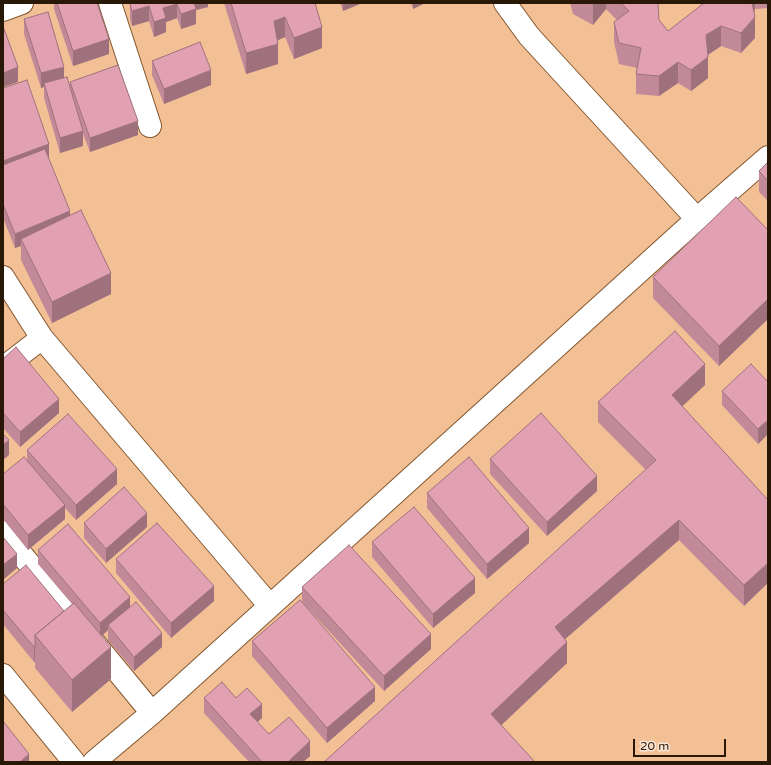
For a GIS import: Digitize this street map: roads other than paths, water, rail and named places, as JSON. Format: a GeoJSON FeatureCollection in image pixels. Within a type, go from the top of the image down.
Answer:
{"type":"FeatureCollection","features":[{"type":"Feature","properties":{"kind":"street"},"geometry":{"type":"LineString","coordinates":[[3,10],[22,3]]}},
{"type":"Feature","properties":{"kind":"street"},"geometry":{"type":"LineString","coordinates":[[110,3],[150,126]]}},
{"type":"Feature","properties":{"kind":"street"},"geometry":{"type":"LineString","coordinates":[[505,3],[529,36],[697,219]]}},
{"type":"Feature","properties":{"kind":"street"},"geometry":{"type":"LineString","coordinates":[[94,762],[152,713],[768,156]]}},
{"type":"Feature","properties":{"kind":"street"},"geometry":{"type":"LineString","coordinates":[[3,278],[42,338],[270,606]]}},
{"type":"Feature","properties":{"kind":"street"},"geometry":{"type":"LineString","coordinates":[[3,368],[42,338]]}},
{"type":"Feature","properties":{"kind":"street"},"geometry":{"type":"LineString","coordinates":[[3,532],[152,713]]}},
{"type":"Feature","properties":{"kind":"street"},"geometry":{"type":"LineString","coordinates":[[3,675],[74,762]]}}]}
